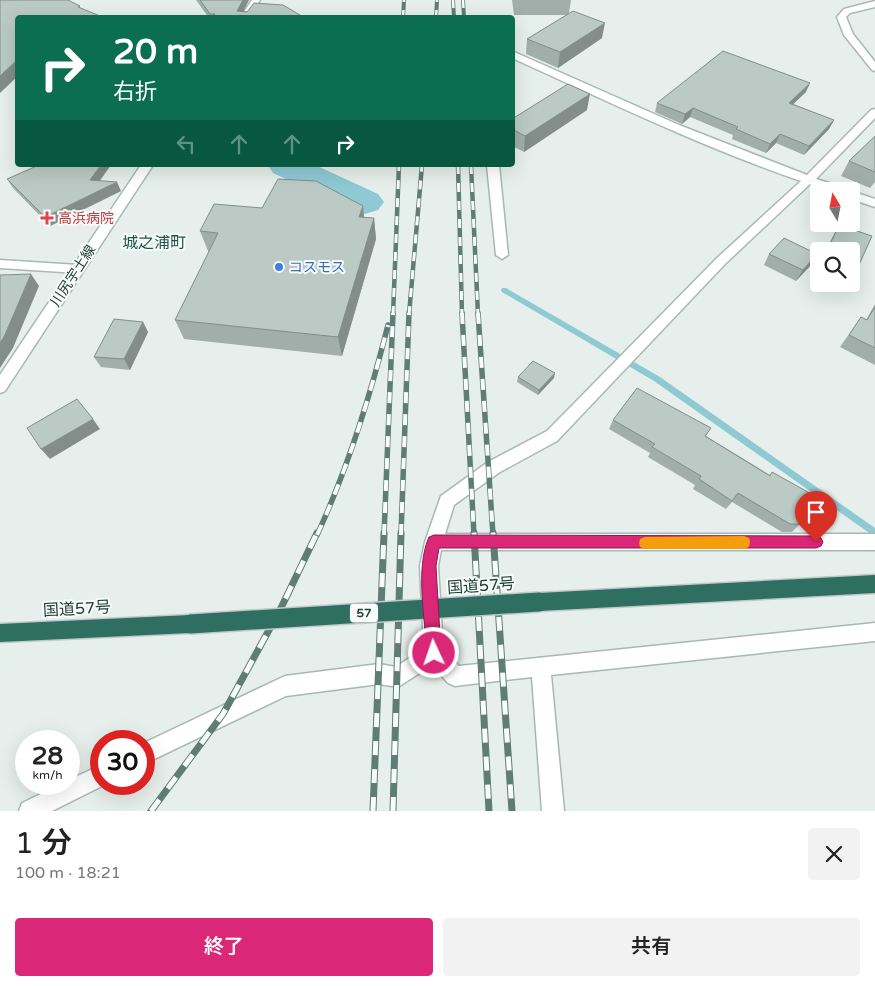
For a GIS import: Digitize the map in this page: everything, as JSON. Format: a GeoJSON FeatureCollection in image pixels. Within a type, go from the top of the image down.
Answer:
{"type":"FeatureCollection","features":[{"type":"Feature","properties":{"kind":"highway","name":"国道57号"},"geometry":{"type":"LineString","coordinates":[[0,633],[190,624],[539,602],[875,584]]}},
{"type":"Feature","properties":{"kind":"street"},"geometry":{"type":"LineString","coordinates":[[246,15],[256,0]]}},
{"type":"Feature","properties":{"kind":"street"},"geometry":{"type":"LineString","coordinates":[[875,4],[847,11],[841,17],[849,35],[875,68]]}},
{"type":"Feature","properties":{"kind":"street"},"geometry":{"type":"LineString","coordinates":[[515,55],[650,116],[814,182]]}},
{"type":"Feature","properties":{"kind":"street"},"geometry":{"type":"LineString","coordinates":[[875,112],[858,133],[721,261],[552,436],[494,467],[447,501],[434,542],[429,566],[434,653],[455,676],[875,632]]}},
{"type":"Feature","properties":{"kind":"street","name":"川尻宇土線"},"geometry":{"type":"LineString","coordinates":[[0,387],[146,167]]}},
{"type":"Feature","properties":{"kind":"street"},"geometry":{"type":"LineString","coordinates":[[493,167],[502,255]]}},
{"type":"Feature","properties":{"kind":"street"},"geometry":{"type":"LineString","coordinates":[[860,197],[875,203]]}},
{"type":"Feature","properties":{"kind":"street"},"geometry":{"type":"LineString","coordinates":[[0,264],[78,269]]}},
{"type":"Feature","properties":{"kind":"street"},"geometry":{"type":"LineString","coordinates":[[434,542],[874,542]]}},
{"type":"Feature","properties":{"kind":"street"},"geometry":{"type":"LineString","coordinates":[[155,749],[285,686],[379,674],[398,677],[434,653]]}},
{"type":"Feature","properties":{"kind":"street"},"geometry":{"type":"LineString","coordinates":[[541,667],[553,811]]}},
{"type":"Feature","properties":{"kind":"street"},"geometry":{"type":"LineString","coordinates":[[30,811],[90,781]]}},
{"type":"Feature","properties":{"kind":"building"},"geometry":{"type":"Polygon","coordinates":[[[0,0],[68,0],[80,6],[78,7],[98,15],[15,15],[15,62],[0,76],[0,0]]]}},
{"type":"Feature","properties":{"kind":"building"},"geometry":{"type":"Polygon","coordinates":[[[200,0],[243,0],[237,11],[247,12],[254,3],[283,5],[300,15],[214,15],[210,14],[200,0]]]}},
{"type":"Feature","properties":{"kind":"building"},"geometry":{"type":"Polygon","coordinates":[[[573,11],[605,23],[560,52],[527,39],[573,11]]]}},
{"type":"Feature","properties":{"kind":"building"},"geometry":{"type":"Polygon","coordinates":[[[723,51],[810,83],[789,103],[834,120],[809,146],[780,134],[770,144],[736,129],[738,127],[693,108],[685,114],[657,103],[723,51]]]}},
{"type":"Feature","properties":{"kind":"building"},"geometry":{"type":"Polygon","coordinates":[[[568,84],[590,94],[525,136],[515,131],[515,117],[568,84]]]}},
{"type":"Feature","properties":{"kind":"building"},"geometry":{"type":"Polygon","coordinates":[[[875,136],[875,172],[849,161],[875,136]]]}},
{"type":"Feature","properties":{"kind":"building"},"geometry":{"type":"Polygon","coordinates":[[[34,167],[100,167],[90,180],[117,182],[45,217],[7,179],[34,167]]]}},
{"type":"Feature","properties":{"kind":"building"},"geometry":{"type":"Polygon","coordinates":[[[278,179],[316,181],[363,206],[359,217],[374,218],[338,337],[175,320],[218,233],[200,231],[214,204],[262,208],[278,179]]]}},
{"type":"Feature","properties":{"kind":"building"},"geometry":{"type":"Polygon","coordinates":[[[836,232],[860,232],[872,236],[860,263],[860,242],[831,242],[836,232]]]}},
{"type":"Feature","properties":{"kind":"building"},"geometry":{"type":"Polygon","coordinates":[[[784,238],[810,251],[810,262],[803,270],[769,254],[784,238]]]}},
{"type":"Feature","properties":{"kind":"building"},"geometry":{"type":"Polygon","coordinates":[[[31,274],[4,337],[0,343],[0,275],[31,274]]]}},
{"type":"Feature","properties":{"kind":"building"},"geometry":{"type":"Polygon","coordinates":[[[875,307],[875,348],[849,335],[861,317],[867,320],[875,307]]]}},
{"type":"Feature","properties":{"kind":"building"},"geometry":{"type":"Polygon","coordinates":[[[114,319],[143,322],[124,359],[94,357],[114,319]]]}},
{"type":"Feature","properties":{"kind":"building"},"geometry":{"type":"Polygon","coordinates":[[[533,361],[555,373],[539,390],[518,377],[533,361]]]}},
{"type":"Feature","properties":{"kind":"building"},"geometry":{"type":"Polygon","coordinates":[[[637,388],[711,428],[705,436],[770,476],[772,472],[815,496],[800,524],[790,524],[738,493],[732,501],[699,479],[701,476],[652,447],[655,444],[613,420],[637,388]]]}},
{"type":"Feature","properties":{"kind":"building"},"geometry":{"type":"Polygon","coordinates":[[[77,399],[93,419],[41,449],[27,428],[77,399]]]}},
{"type":"Feature","properties":{"kind":"waterway"},"geometry":{"type":"LineString","coordinates":[[290,167],[365,202]]}},
{"type":"Feature","properties":{"kind":"waterway"},"geometry":{"type":"LineString","coordinates":[[504,290],[657,379],[875,533]]}},
{"type":"Feature","properties":{"kind":"railway"},"geometry":{"type":"LineString","coordinates":[[403,15],[404,0]]}},
{"type":"Feature","properties":{"kind":"railway"},"geometry":{"type":"LineString","coordinates":[[436,15],[437,0]]}},
{"type":"Feature","properties":{"kind":"railway"},"geometry":{"type":"LineString","coordinates":[[453,0],[454,15]]}},
{"type":"Feature","properties":{"kind":"railway"},"geometry":{"type":"LineString","coordinates":[[463,0],[464,15]]}},
{"type":"Feature","properties":{"kind":"railway"},"geometry":{"type":"LineString","coordinates":[[393,315],[399,167]]}},
{"type":"Feature","properties":{"kind":"railway"},"geometry":{"type":"LineString","coordinates":[[409,315],[422,167]]}},
{"type":"Feature","properties":{"kind":"railway"},"geometry":{"type":"LineString","coordinates":[[458,167],[462,315]]}},
{"type":"Feature","properties":{"kind":"railway"},"geometry":{"type":"LineString","coordinates":[[471,167],[478,315]]}},
{"type":"Feature","properties":{"kind":"railway"},"geometry":{"type":"LineString","coordinates":[[384,535],[393,313]]}},
{"type":"Feature","properties":{"kind":"railway"},"geometry":{"type":"LineString","coordinates":[[401,535],[409,313]]}},
{"type":"Feature","properties":{"kind":"railway"},"geometry":{"type":"LineString","coordinates":[[462,313],[474,535]]}},
{"type":"Feature","properties":{"kind":"railway"},"geometry":{"type":"LineString","coordinates":[[478,313],[493,535]]}},
{"type":"Feature","properties":{"kind":"railway"},"geometry":{"type":"LineString","coordinates":[[317,535],[339,484],[357,432],[374,379],[388,325]]}},
{"type":"Feature","properties":{"kind":"railway"},"geometry":{"type":"LineString","coordinates":[[151,811],[223,714],[281,608],[317,533]]}},
{"type":"Feature","properties":{"kind":"railway"},"geometry":{"type":"LineString","coordinates":[[373,811],[384,533]]}},
{"type":"Feature","properties":{"kind":"railway"},"geometry":{"type":"LineString","coordinates":[[393,811],[401,533]]}},
{"type":"Feature","properties":{"kind":"railway"},"geometry":{"type":"LineString","coordinates":[[474,533],[489,811]]}},
{"type":"Feature","properties":{"kind":"railway"},"geometry":{"type":"LineString","coordinates":[[493,533],[512,811]]}},
{"type":"Feature","properties":{"kind":"slow traffic"},"geometry":{"type":"LineString","coordinates":[[645,543],[744,542]]}},
{"type":"Feature","properties":{"kind":"place","name":"高浜病院"},"geometry":{"type":"Point","coordinates":[47,218]}},
{"type":"Feature","properties":{"kind":"place","name":"コスモス"},"geometry":{"type":"Point","coordinates":[279,267]}},
{"type":"Feature","properties":{"kind":"district","name":"城之浦町"},"geometry":{"type":"Point","coordinates":[154,243]}},
{"type":"Feature","properties":{"kind":"route"},"geometry":{"type":"LineString","coordinates":[[434,653],[429,566],[434,542],[816,542]]}}]}
